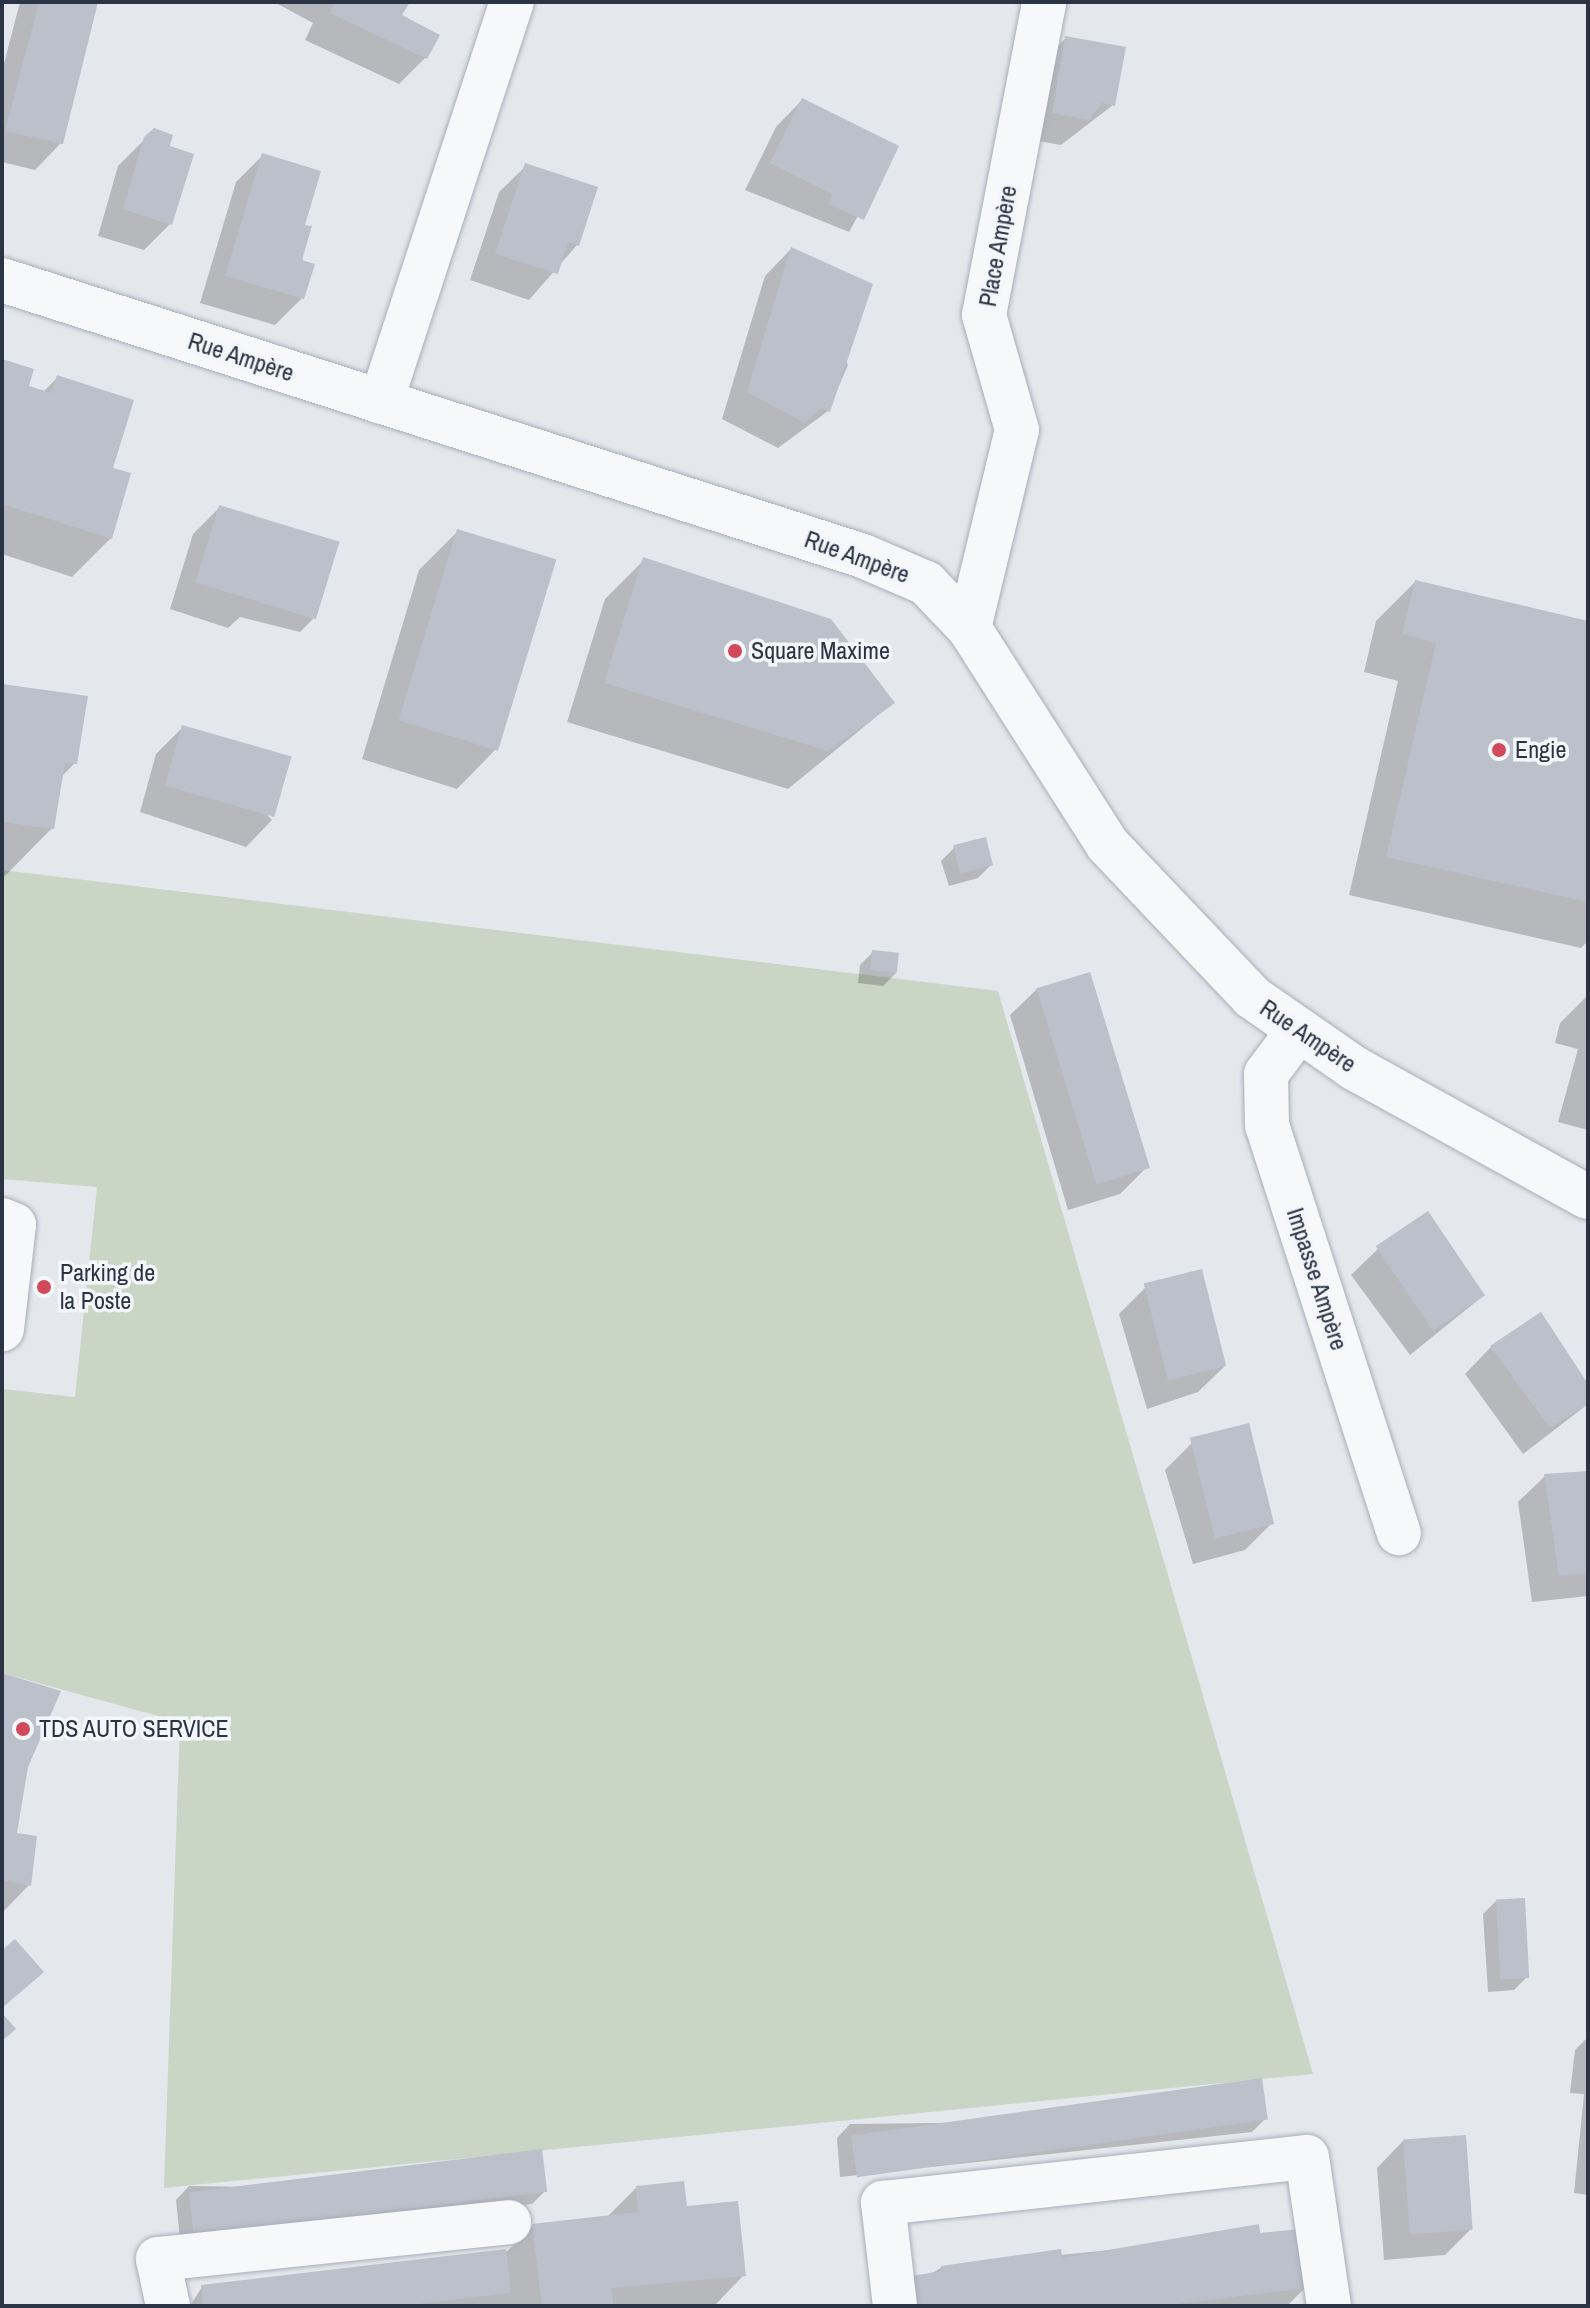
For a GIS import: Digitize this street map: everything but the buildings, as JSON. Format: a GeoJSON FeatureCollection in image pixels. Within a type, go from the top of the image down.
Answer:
{"type":"FeatureCollection","features":[{"type":"Feature","properties":{"kind":"street"},"geometry":{"type":"LineString","coordinates":[[381,402],[512,2]]}},
{"type":"Feature","properties":{"kind":"street","name":"Place Ampère"},"geometry":{"type":"LineString","coordinates":[[969,628],[1017,430],[984,315],[1044,2]]}},
{"type":"Feature","properties":{"kind":"street","name":"Rue Ampère"},"geometry":{"type":"LineString","coordinates":[[2,280],[887,565],[926,583],[969,628],[1107,844],[1252,997],[1299,1030],[1588,1197]]}},
{"type":"Feature","properties":{"kind":"street","name":"Impasse Ampère"},"geometry":{"type":"LineString","coordinates":[[1299,1030],[1266,1074],[1267,1125],[1399,1533]]}},
{"type":"Feature","properties":{"kind":"street"},"geometry":{"type":"LineString","coordinates":[[2,1220],[14,1225],[2,1329]]}},
{"type":"Feature","properties":{"kind":"street"},"geometry":{"type":"LineString","coordinates":[[895,2306],[883,2203],[1307,2157],[1329,2306]]}},
{"type":"Feature","properties":{"kind":"street"},"geometry":{"type":"LineString","coordinates":[[168,2306],[158,2259],[509,2222]]}},
{"type":"Feature","properties":{"kind":"green space"},"geometry":{"type":"Polygon","coordinates":[[[2,870],[998,991],[1313,2074],[164,2188],[180,1722],[2,1673],[2,1389],[75,1397],[97,1187],[2,1179],[2,870]]]}},
{"type":"Feature","properties":{"kind":"place","name":"Square Maxime"},"geometry":{"type":"Point","coordinates":[735,651]}},
{"type":"Feature","properties":{"kind":"place","name":"Engie"},"geometry":{"type":"Point","coordinates":[1499,750]}},
{"type":"Feature","properties":{"kind":"place","name":"Parking de la Poste"},"geometry":{"type":"Point","coordinates":[44,1287]}},
{"type":"Feature","properties":{"kind":"place","name":"TDS AUTO SERVICE"},"geometry":{"type":"Point","coordinates":[23,1729]}}]}
